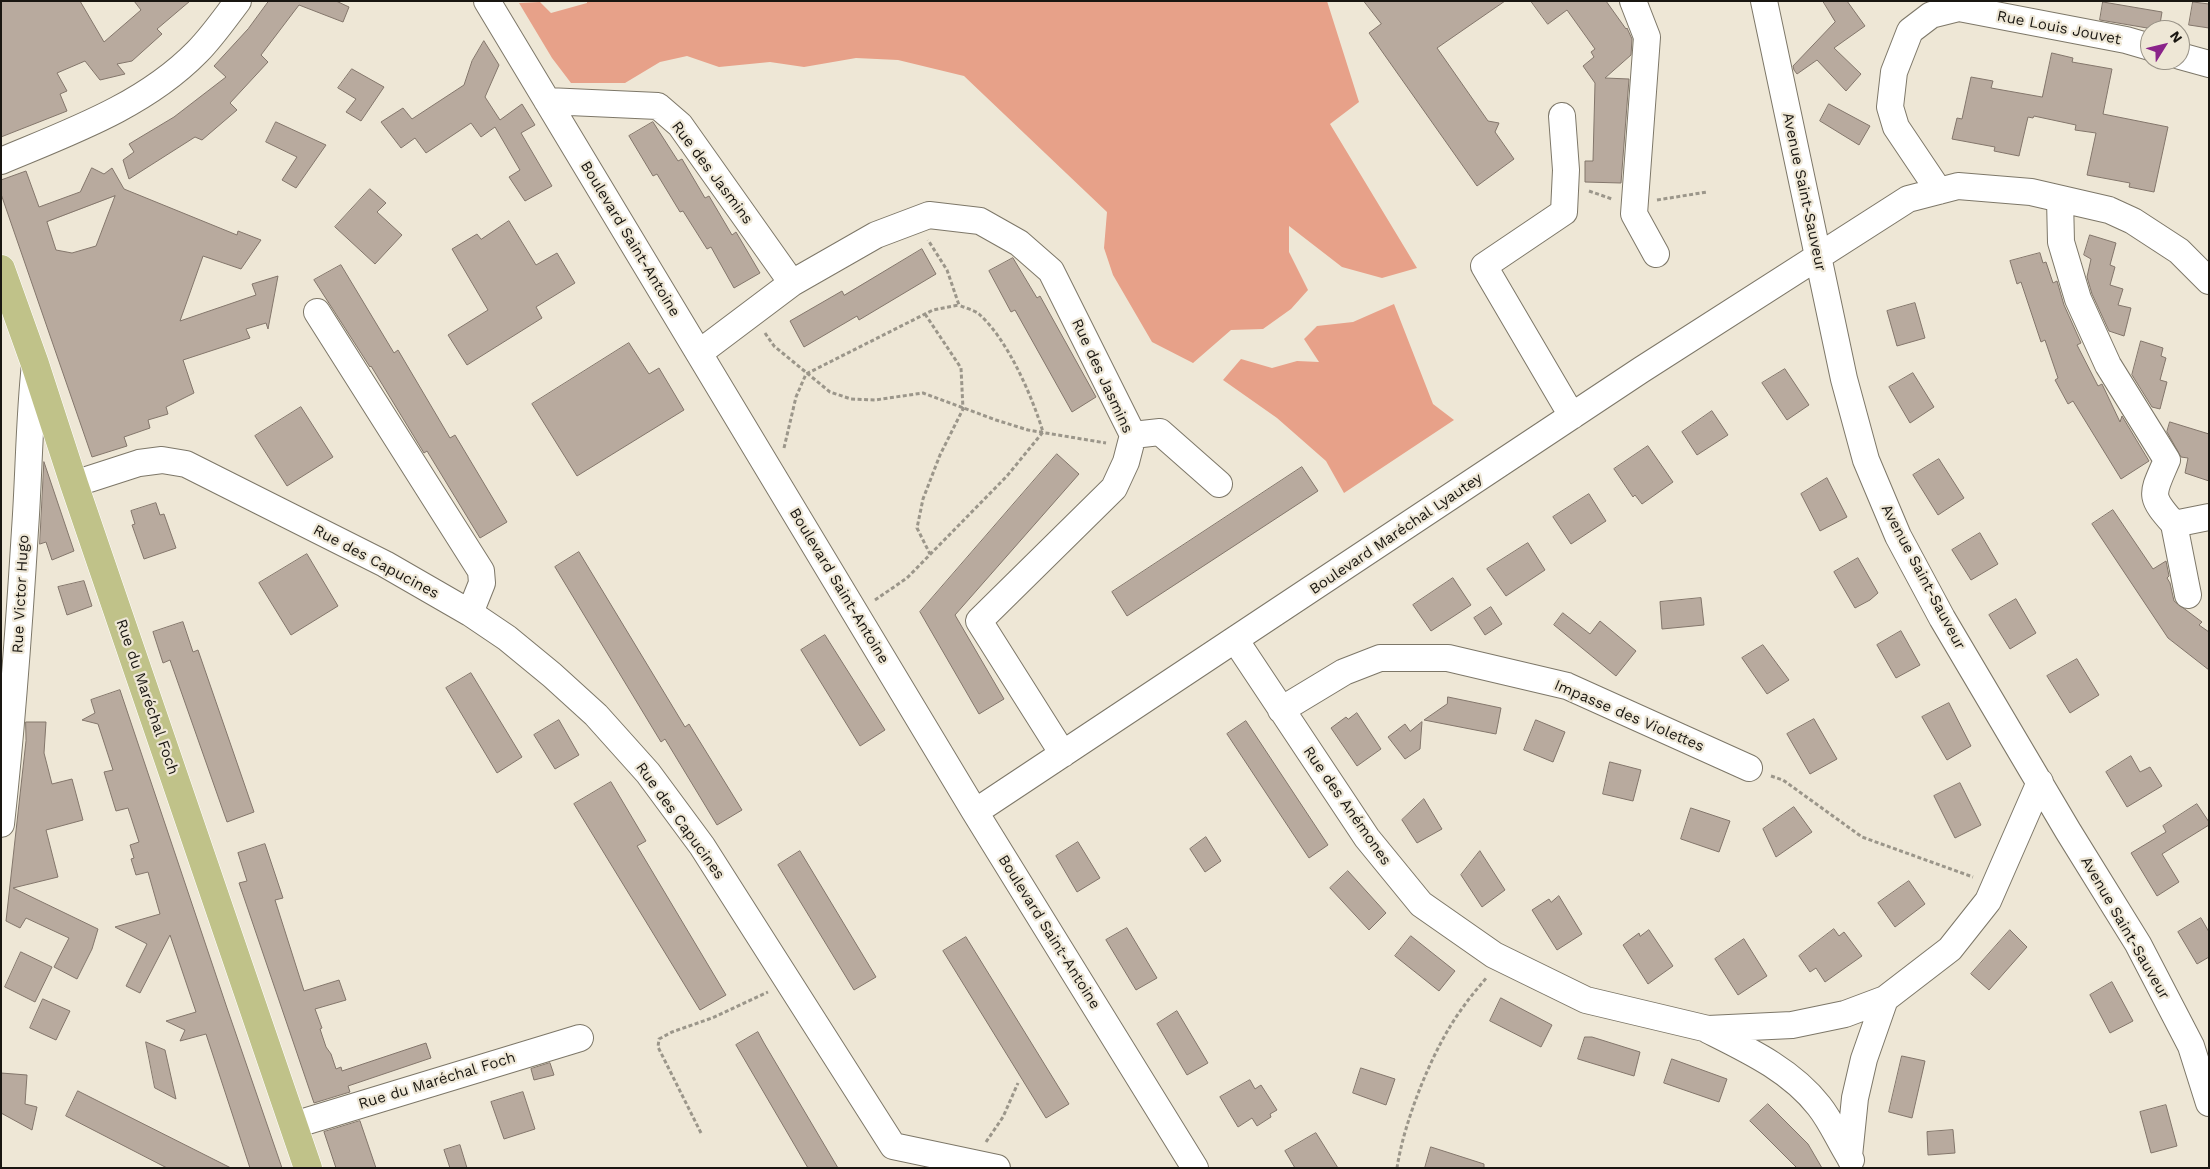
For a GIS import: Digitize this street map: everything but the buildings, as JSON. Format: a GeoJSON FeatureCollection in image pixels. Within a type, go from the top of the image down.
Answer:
{"type":"FeatureCollection","features":[{"type":"Feature","properties":{"kind":"main road","name":"Rue du Maréchal Foch"},"geometry":{"type":"LineString","coordinates":[[1,269],[36,364],[74,484],[308,1168]]}},
{"type":"Feature","properties":{"kind":"street"},"geometry":{"type":"LineString","coordinates":[[1,161],[105,116],[164,82],[198,52],[238,1]]}},
{"type":"Feature","properties":{"kind":"street","name":"Boulevard Saint-Antoine"},"geometry":{"type":"LineString","coordinates":[[487,1],[976,812],[1195,1168]]}},
{"type":"Feature","properties":{"kind":"street"},"geometry":{"type":"LineString","coordinates":[[1634,1],[1647,36],[1634,214],[1656,254]]}},
{"type":"Feature","properties":{"kind":"street","name":"Avenue Saint-Sauveur"},"geometry":{"type":"LineString","coordinates":[[1764,1],[1844,379],[1870,469],[1898,536],[1942,618],[2138,944],[2190,1046],[2209,1103]]}},
{"type":"Feature","properties":{"kind":"street","name":"Rue Louis Jouvet"},"geometry":{"type":"LineString","coordinates":[[1939,191],[1896,128],[1890,107],[1894,72],[1910,30],[1931,15],[1959,8],[2140,44]]}},
{"type":"Feature","properties":{"kind":"street"},"geometry":{"type":"LineString","coordinates":[[2190,59],[2209,64]]}},
{"type":"Feature","properties":{"kind":"street","name":"Rue des Jasmins"},"geometry":{"type":"LineString","coordinates":[[548,101],[658,106],[680,125],[792,284]]}},
{"type":"Feature","properties":{"kind":"street"},"geometry":{"type":"LineString","coordinates":[[1562,116],[1566,170],[1564,212],[1484,266],[1572,416]]}},
{"type":"Feature","properties":{"kind":"street","name":"Boulevard Maréchal Lyautey"},"geometry":{"type":"LineString","coordinates":[[976,812],[1572,416],[1908,199],[1958,186],[2030,192],[2109,210],[2133,221],[2179,251],[2209,281]]}},
{"type":"Feature","properties":{"kind":"street"},"geometry":{"type":"LineString","coordinates":[[2060,199],[2061,242],[2078,299],[2108,366],[2167,460],[2155,488],[2156,504],[2174,524],[2188,595]]}},
{"type":"Feature","properties":{"kind":"street","name":"Rue des Jasmins"},"geometry":{"type":"LineString","coordinates":[[699,353],[792,284],[876,235],[929,215],[980,221],[1019,243],[1051,271],[1133,435],[1126,462],[1114,488],[979,621],[1063,754]]}},
{"type":"Feature","properties":{"kind":"street"},"geometry":{"type":"LineString","coordinates":[[317,312],[481,571],[482,583],[470,613]]}},
{"type":"Feature","properties":{"kind":"street","name":"Rue Victor Hugo"},"geometry":{"type":"LineString","coordinates":[[1,824],[6,724],[28,493],[30,403],[36,364]]}},
{"type":"Feature","properties":{"kind":"street"},"geometry":{"type":"LineString","coordinates":[[1133,435],[1160,432],[1219,484]]}},
{"type":"Feature","properties":{"kind":"street","name":"Rue des Capucines"},"geometry":{"type":"LineString","coordinates":[[74,484],[139,463],[162,460],[186,464],[385,564],[470,613],[507,638],[596,715],[648,773],[702,846],[893,1157],[985,1165]]}},
{"type":"Feature","properties":{"kind":"street"},"geometry":{"type":"LineString","coordinates":[[2174,524],[2209,517]]}},
{"type":"Feature","properties":{"kind":"street","name":"Rue des Anémones"},"geometry":{"type":"LineString","coordinates":[[1236,641],[1366,838],[1421,904],[1502,959],[1586,1000],[1708,1029],[1762,1056],[1793,1080],[1819,1106],[1852,1162]]}},
{"type":"Feature","properties":{"kind":"street","name":"Impasse des Violettes"},"geometry":{"type":"LineString","coordinates":[[1281,710],[1344,672],[1380,658],[1448,658],[1567,686],[1749,768]]}},
{"type":"Feature","properties":{"kind":"street","name":"Rue des Anémones"},"geometry":{"type":"LineString","coordinates":[[1708,1029],[1792,1025],[1845,1014],[1885,999],[1950,949],[1988,902],[2040,782]]}},
{"type":"Feature","properties":{"kind":"street","name":"Rue des Anémones"},"geometry":{"type":"LineString","coordinates":[[1852,1162],[1855,1098],[1864,1059],[1885,999]]}},
{"type":"Feature","properties":{"kind":"street","name":"Rue du Maréchal Foch"},"geometry":{"type":"LineString","coordinates":[[294,1125],[580,1038]]}},
{"type":"Feature","properties":{"kind":"path"},"geometry":{"type":"LineString","coordinates":[[915,220],[947,270],[959,305]]}},
{"type":"Feature","properties":{"kind":"path"},"geometry":{"type":"LineString","coordinates":[[784,452],[796,397],[806,374],[933,310],[959,305],[978,313],[992,329],[1034,400],[1043,432]]}},
{"type":"Feature","properties":{"kind":"path"},"geometry":{"type":"LineString","coordinates":[[925,314],[961,368],[963,408],[940,455],[922,499],[917,528],[930,554]]}},
{"type":"Feature","properties":{"kind":"path"},"geometry":{"type":"LineString","coordinates":[[751,315],[774,346],[830,392],[851,398],[875,400],[922,393],[1028,430],[1108,443],[1133,435]]}},
{"type":"Feature","properties":{"kind":"path"},"geometry":{"type":"LineString","coordinates":[[856,613],[907,578],[1007,476],[1043,432]]}},
{"type":"Feature","properties":{"kind":"path"},"geometry":{"type":"LineString","coordinates":[[1749,768],[1783,780],[1862,837],[1995,885]]}},
{"type":"Feature","properties":{"kind":"path"},"geometry":{"type":"LineString","coordinates":[[1396,1168],[1400,1144],[1434,1055],[1460,1011],[1502,959]]}},
{"type":"Feature","properties":{"kind":"path"},"geometry":{"type":"LineString","coordinates":[[700,1133],[658,1047],[659,1039],[712,1018],[770,991]]}},
{"type":"Feature","properties":{"kind":"path"},"geometry":{"type":"LineString","coordinates":[[985,1165],[1018,1083]]}},
{"type":"Feature","properties":{"kind":"shaded area"},"geometry":{"type":"Polygon","coordinates":[[[587,1],[1327,1],[1359,102],[1330,124],[1417,268],[1382,278],[1342,267],[1289,226],[1289,252],[1308,290],[1291,309],[1263,329],[1231,330],[1193,363],[1152,342],[1113,275],[1104,248],[1107,212],[964,76],[898,60],[856,58],[804,67],[770,62],[719,67],[687,56],[660,62],[625,83],[571,83],[552,58],[519,3],[540,2],[551,13],[587,3],[587,1]]]}},
{"type":"Feature","properties":{"kind":"shaded area"},"geometry":{"type":"Polygon","coordinates":[[[1394,304],[1433,404],[1454,420],[1344,493],[1326,461],[1277,418],[1223,380],[1241,359],[1272,368],[1297,361],[1319,362],[1304,339],[1317,326],[1353,322],[1394,304]]]}}]}
